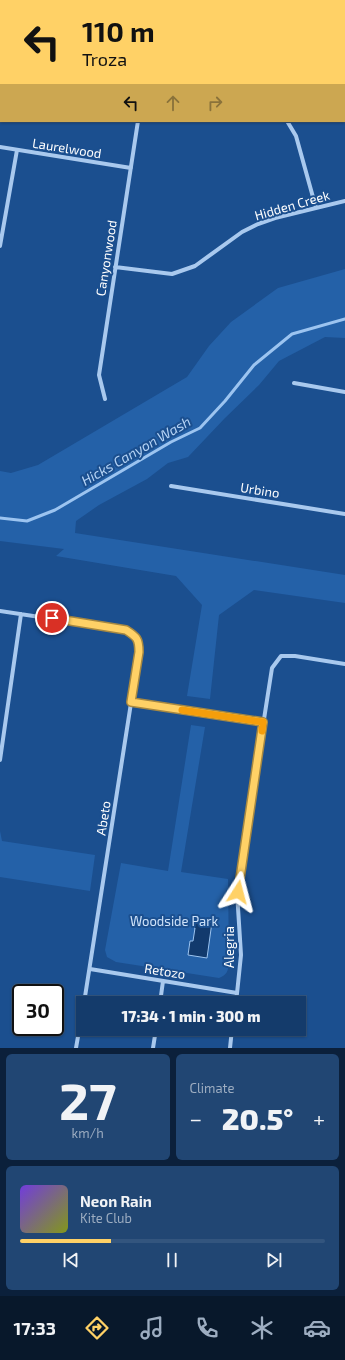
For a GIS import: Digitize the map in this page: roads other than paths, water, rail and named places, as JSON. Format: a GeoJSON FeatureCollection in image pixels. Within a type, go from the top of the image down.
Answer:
{"type":"FeatureCollection","features":[{"type":"Feature","properties":{"kind":"street","name":"Canyonwood"},"geometry":{"type":"LineString","coordinates":[[105,399],[99,375],[138,122]]}},
{"type":"Feature","properties":{"kind":"street"},"geometry":{"type":"LineString","coordinates":[[288,122],[296,136],[316,208]]}},
{"type":"Feature","properties":{"kind":"street","name":"Laurelwood"},"geometry":{"type":"LineString","coordinates":[[0,147],[131,168]]}},
{"type":"Feature","properties":{"kind":"street"},"geometry":{"type":"LineString","coordinates":[[0,246],[17,150]]}},
{"type":"Feature","properties":{"kind":"street","name":"Hidden Creek"},"geometry":{"type":"LineString","coordinates":[[115,266],[172,274],[195,266],[242,232],[258,224],[275,218],[345,201]]}},
{"type":"Feature","properties":{"kind":"street"},"geometry":{"type":"LineString","coordinates":[[294,383],[345,392]]}},
{"type":"Feature","properties":{"kind":"street","name":"Urbino"},"geometry":{"type":"LineString","coordinates":[[171,486],[345,514]]}},
{"type":"Feature","properties":{"kind":"street"},"geometry":{"type":"LineString","coordinates":[[0,611],[21,614],[0,760]]}},
{"type":"Feature","properties":{"kind":"street","name":"Abeto"},"geometry":{"type":"LineString","coordinates":[[21,614],[126,630],[136,636],[139,644],[139,652],[85,996]]}},
{"type":"Feature","properties":{"kind":"street","name":"Alegria"},"geometry":{"type":"LineString","coordinates":[[237,996],[241,955],[238,892],[272,668],[281,656],[295,656],[345,664]]}},
{"type":"Feature","properties":{"kind":"street"},"geometry":{"type":"LineString","coordinates":[[131,702],[263,722]]}},
{"type":"Feature","properties":{"kind":"street","name":"Retozo"},"geometry":{"type":"LineString","coordinates":[[90,969],[237,992]]}},
{"type":"Feature","properties":{"kind":"street"},"geometry":{"type":"LineString","coordinates":[[161,996],[163,981]]}},
{"type":"Feature","properties":{"kind":"street"},"geometry":{"type":"LineString","coordinates":[[76,1048],[78,1036]]}},
{"type":"Feature","properties":{"kind":"street"},"geometry":{"type":"LineString","coordinates":[[153,1048],[155,1036]]}},
{"type":"Feature","properties":{"kind":"street"},"geometry":{"type":"LineString","coordinates":[[230,1048],[231,1036]]}},
{"type":"Feature","properties":{"kind":"waterway","name":"Hicks Canyon Wash"},"geometry":{"type":"LineString","coordinates":[[0,518],[27,521],[55,510],[171,442],[200,428],[225,401],[254,365],[292,334],[345,319]]}},
{"type":"Feature","properties":{"kind":"park label","name":"Woodside Park"},"geometry":{"type":"Point","coordinates":[174,921]}}]}
